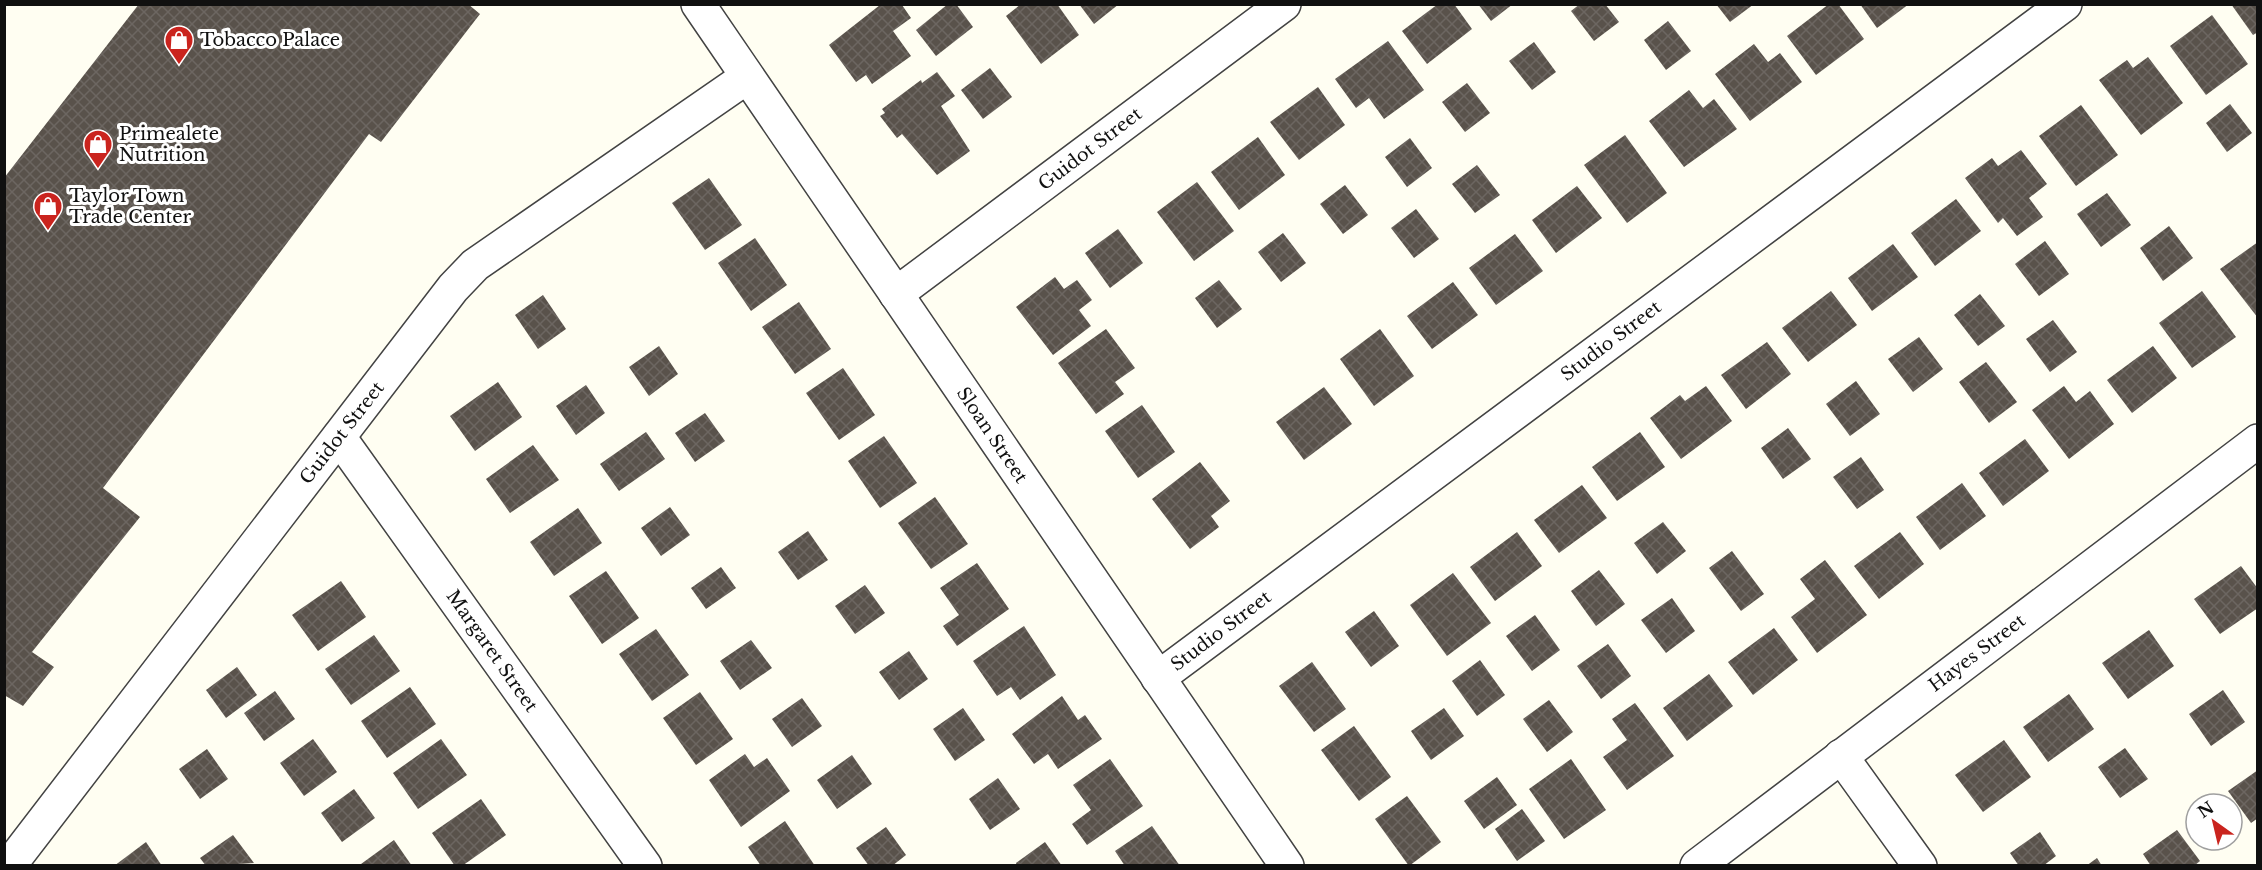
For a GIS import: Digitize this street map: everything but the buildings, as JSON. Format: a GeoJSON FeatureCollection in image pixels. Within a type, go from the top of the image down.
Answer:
{"type":"FeatureCollection","features":[{"type":"Feature","properties":{"kind":"street","name":"Sloan Street"},"geometry":{"type":"LineString","coordinates":[[698,4],[1287,866]]}},
{"type":"Feature","properties":{"kind":"street","name":"Guidot Street"},"geometry":{"type":"LineString","coordinates":[[896,294],[1284,4]]}},
{"type":"Feature","properties":{"kind":"street","name":"Studio Street"},"geometry":{"type":"LineString","coordinates":[[1158,678],[2065,4]]}},
{"type":"Feature","properties":{"kind":"street","name":"Guidot Street"},"geometry":{"type":"LineString","coordinates":[[9,866],[453,288],[476,265],[747,77]]}},
{"type":"Feature","properties":{"kind":"street","name":"Margaret Street"},"geometry":{"type":"LineString","coordinates":[[339,437],[645,866]]}},
{"type":"Feature","properties":{"kind":"street","name":"Hayes Street"},"geometry":{"type":"LineString","coordinates":[[1697,866],[2258,441]]}},
{"type":"Feature","properties":{"kind":"street"},"geometry":{"type":"LineString","coordinates":[[1841,756],[1920,866]]}},
{"type":"Feature","properties":{"kind":"place","name":"Tobacco Palace"},"geometry":{"type":"Point","coordinates":[179,66]}},
{"type":"Feature","properties":{"kind":"place","name":"Primealete Nutrition"},"geometry":{"type":"Point","coordinates":[98,170]}},
{"type":"Feature","properties":{"kind":"place","name":"Taylor Town Trade Center"},"geometry":{"type":"Point","coordinates":[48,232]}}]}
